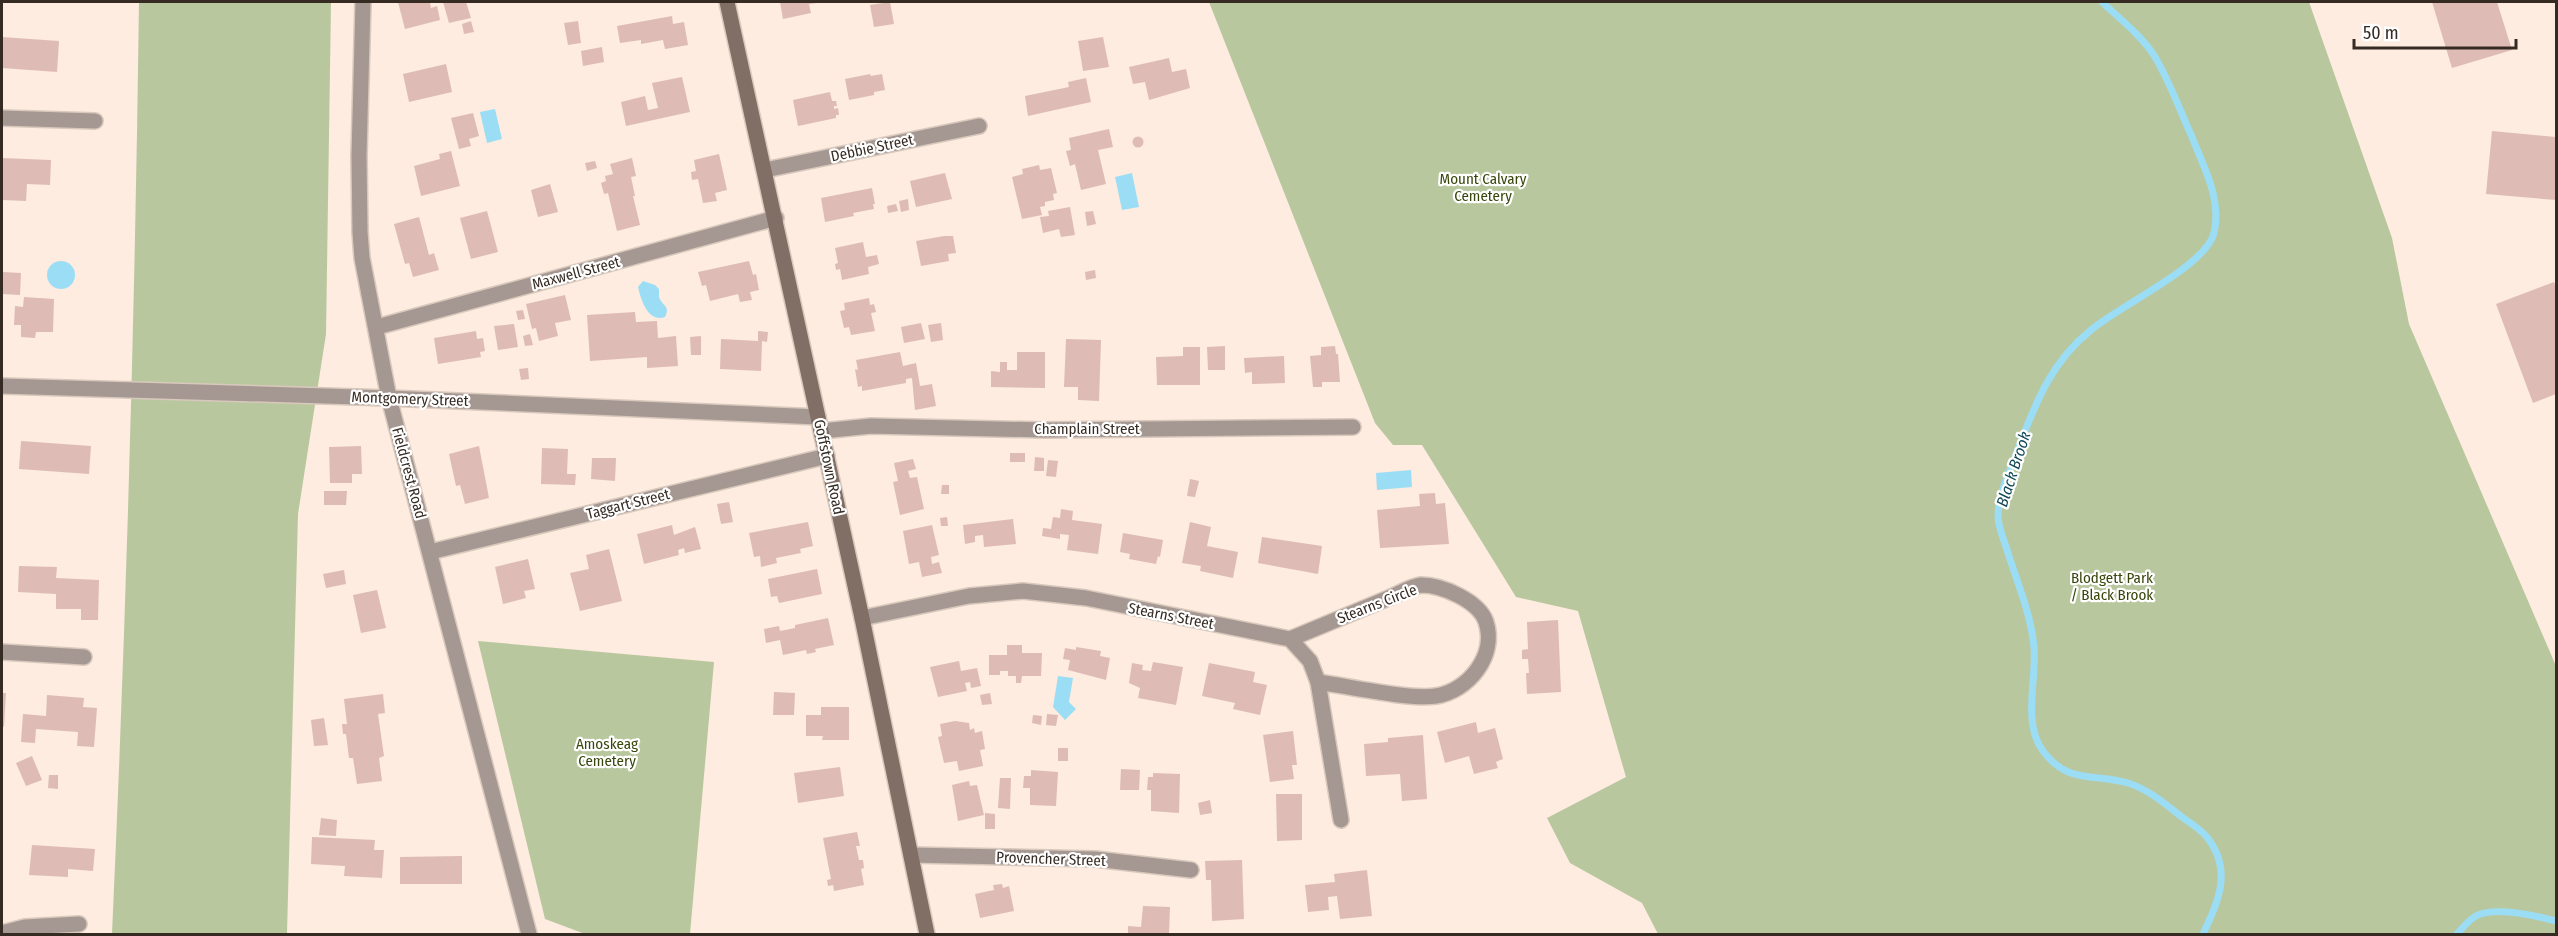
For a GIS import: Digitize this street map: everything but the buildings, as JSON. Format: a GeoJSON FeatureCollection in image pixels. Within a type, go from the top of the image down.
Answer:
{"type":"FeatureCollection","features":[{"type":"Feature","properties":{"kind":"main road","name":"Goffstown Road"},"geometry":{"type":"LineString","coordinates":[[727,2],[862,618],[927,934]]}},
{"type":"Feature","properties":{"kind":"street","name":"Fieldcrest Road"},"geometry":{"type":"LineString","coordinates":[[363,2],[360,232],[362,258],[389,398],[529,934]]}},
{"type":"Feature","properties":{"kind":"street"},"geometry":{"type":"LineString","coordinates":[[2,118],[95,121]]}},
{"type":"Feature","properties":{"kind":"street","name":"Debbie Street"},"geometry":{"type":"LineString","coordinates":[[765,170],[979,126]]}},
{"type":"Feature","properties":{"kind":"street","name":"Maxwell Street"},"geometry":{"type":"LineString","coordinates":[[377,327],[776,218]]}},
{"type":"Feature","properties":{"kind":"street","name":"Montgomery Street"},"geometry":{"type":"LineString","coordinates":[[2,386],[389,398],[820,424]]}},
{"type":"Feature","properties":{"kind":"street","name":"Champlain Street"},"geometry":{"type":"LineString","coordinates":[[820,424],[1043,430],[1353,427]]}},
{"type":"Feature","properties":{"kind":"street","name":"Taggart Street"},"geometry":{"type":"LineString","coordinates":[[430,552],[827,456]]}},
{"type":"Feature","properties":{"kind":"street","name":"Stearns Circle"},"geometry":{"type":"LineString","coordinates":[[1290,639],[1420,585],[1450,591],[1472,604],[1486,621],[1488,649],[1480,668],[1461,687],[1436,696],[1408,695],[1318,682]]}},
{"type":"Feature","properties":{"kind":"street","name":"Stearns Street"},"geometry":{"type":"LineString","coordinates":[[862,618],[969,596],[1023,591],[1086,598],[1290,639]]}},
{"type":"Feature","properties":{"kind":"street"},"geometry":{"type":"LineString","coordinates":[[1290,639],[1310,661],[1318,682],[1341,820]]}},
{"type":"Feature","properties":{"kind":"street"},"geometry":{"type":"LineString","coordinates":[[2,652],[84,657]]}},
{"type":"Feature","properties":{"kind":"street","name":"Provencher Street"},"geometry":{"type":"LineString","coordinates":[[911,855],[1095,859],[1191,870]]}},
{"type":"Feature","properties":{"kind":"street"},"geometry":{"type":"LineString","coordinates":[[2,933],[25,927],[79,924]]}},
{"type":"Feature","properties":{"kind":"green space"},"geometry":{"type":"Polygon","coordinates":[[[139,2],[331,2],[326,334],[298,514],[287,934],[112,934],[129,468],[139,2]]]}},
{"type":"Feature","properties":{"kind":"green space","name":"Blodgett Park / Black Brook"},"geometry":{"type":"Polygon","coordinates":[[[1209,2],[2309,2],[2392,238],[2409,324],[2556,666],[2556,934],[1658,934],[1642,903],[1570,863],[1547,818],[1626,777],[1578,611],[1516,597],[1422,445],[1393,445],[1375,423],[1209,2]]]}},
{"type":"Feature","properties":{"kind":"green space","name":"Amoskeag Cemetery"},"geometry":{"type":"Polygon","coordinates":[[[478,641],[714,662],[690,934],[585,934],[545,919],[478,641]]]}},
{"type":"Feature","properties":{"kind":"water"},"geometry":{"type":"Polygon","coordinates":[[[495,109],[502,139],[487,143],[480,112],[495,109]]]}},
{"type":"Feature","properties":{"kind":"water"},"geometry":{"type":"Polygon","coordinates":[[[1132,173],[1139,207],[1122,210],[1115,177],[1132,173]]]}},
{"type":"Feature","properties":{"kind":"water"},"geometry":{"type":"Polygon","coordinates":[[[61,261],[71,265],[75,275],[71,285],[61,289],[51,285],[47,275],[51,265],[61,261]]]}},
{"type":"Feature","properties":{"kind":"water"},"geometry":{"type":"Polygon","coordinates":[[[643,281],[659,289],[660,300],[667,308],[665,317],[654,317],[646,309],[638,287],[643,281]]]}},
{"type":"Feature","properties":{"kind":"water"},"geometry":{"type":"Polygon","coordinates":[[[1411,470],[1412,487],[1377,490],[1376,473],[1411,470]]]}},
{"type":"Feature","properties":{"kind":"water"},"geometry":{"type":"Polygon","coordinates":[[[1058,676],[1073,678],[1069,702],[1076,709],[1065,720],[1053,707],[1058,676]]]}},
{"type":"Feature","properties":{"kind":"waterway","name":"Black Brook"},"geometry":{"type":"LineString","coordinates":[[2102,2],[2144,42],[2165,76],[2192,137],[2214,196],[2216,208],[2214,233],[2208,246],[2195,259],[2160,285],[2104,320],[2065,355],[2046,384],[2031,415],[2002,490],[1998,520],[2027,610],[2032,635],[2034,647],[2032,714],[2037,740],[2052,762],[2062,769],[2082,776],[2116,780],[2142,789],[2161,800],[2206,836],[2219,860],[2221,885],[2203,934]]}},
{"type":"Feature","properties":{"kind":"waterway","name":"Black Brook"},"geometry":{"type":"LineString","coordinates":[[2457,934],[2472,919],[2486,913],[2517,913],[2556,921]]}},
{"type":"Feature","properties":{"kind":"park label","name":"Mount Calvary Cemetery"},"geometry":{"type":"Point","coordinates":[1483,188]}}]}
